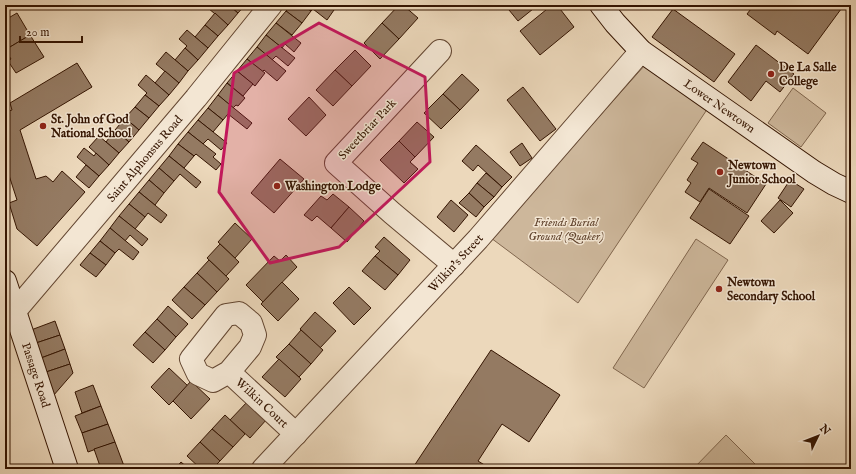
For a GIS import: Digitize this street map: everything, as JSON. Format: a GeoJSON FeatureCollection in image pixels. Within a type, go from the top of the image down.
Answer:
{"type":"FeatureCollection","features":[{"type":"Feature","properties":{"kind":"street","name":"Saint Alphonsus Road"},"geometry":{"type":"LineString","coordinates":[[15,311],[196,98],[272,5]]}},
{"type":"Feature","properties":{"kind":"street","name":"Lower Newtown"},"geometry":{"type":"LineString","coordinates":[[600,5],[642,51],[814,172],[851,192]]}},
{"type":"Feature","properties":{"kind":"street","name":"Sweetbriar Park"},"geometry":{"type":"LineString","coordinates":[[440,51],[336,163],[392,213],[454,265]]}},
{"type":"Feature","properties":{"kind":"street","name":"Wilkin's Street"},"geometry":{"type":"LineString","coordinates":[[264,469],[478,239],[642,51]]}},
{"type":"Feature","properties":{"kind":"street","name":"Passage Road"},"geometry":{"type":"LineString","coordinates":[[5,281],[67,469]]}},
{"type":"Feature","properties":{"kind":"street","name":"Wilkin Court"},"geometry":{"type":"LineString","coordinates":[[229,372],[296,434]]}},
{"type":"Feature","properties":{"kind":"highlighted area"},"geometry":{"type":"Polygon","coordinates":[[[319,23],[425,77],[430,162],[339,247],[270,263],[219,192],[234,73],[319,23]]]}},
{"type":"Feature","properties":{"kind":"green space","name":"Friends Burial Ground (Quaker)"},"geometry":{"type":"Polygon","coordinates":[[[645,65],[708,108],[578,303],[491,238],[645,65]]]}},
{"type":"Feature","properties":{"kind":"green space"},"geometry":{"type":"Polygon","coordinates":[[[793,88],[826,113],[801,147],[768,123],[793,88]]]}},
{"type":"Feature","properties":{"kind":"green space"},"geometry":{"type":"Polygon","coordinates":[[[696,239],[728,260],[644,388],[613,368],[696,239]]]}},
{"type":"Feature","properties":{"kind":"green space"},"geometry":{"type":"Polygon","coordinates":[[[726,435],[760,469],[693,469],[726,435]]]}},
{"type":"Feature","properties":{"kind":"building"},"geometry":{"type":"Polygon","coordinates":[[[211,5],[229,5],[238,13],[228,25],[208,8],[211,5]]]}},
{"type":"Feature","properties":{"kind":"building"},"geometry":{"type":"Polygon","coordinates":[[[229,5],[245,5],[238,13],[229,5]]]}},
{"type":"Feature","properties":{"kind":"building"},"geometry":{"type":"Polygon","coordinates":[[[291,5],[303,5],[311,11],[302,23],[286,11],[291,5]]]}},
{"type":"Feature","properties":{"kind":"building"},"geometry":{"type":"Polygon","coordinates":[[[303,5],[328,5],[334,10],[327,20],[313,9],[311,11],[303,5]]]}},
{"type":"Feature","properties":{"kind":"building"},"geometry":{"type":"Polygon","coordinates":[[[399,5],[403,5],[418,18],[399,39],[382,23],[399,5]]]}},
{"type":"Feature","properties":{"kind":"building"},"geometry":{"type":"Polygon","coordinates":[[[516,5],[538,5],[518,21],[509,10],[516,5]]]}},
{"type":"Feature","properties":{"kind":"building"},"geometry":{"type":"Polygon","coordinates":[[[552,5],[557,5],[574,27],[540,55],[520,31],[552,5]]]}},
{"type":"Feature","properties":{"kind":"building"},"geometry":{"type":"Polygon","coordinates":[[[754,5],[844,5],[808,54],[777,31],[775,35],[747,14],[754,5]]]}},
{"type":"Feature","properties":{"kind":"building"},"geometry":{"type":"Polygon","coordinates":[[[673,9],[735,54],[714,82],[652,37],[673,9]]]}},
{"type":"Feature","properties":{"kind":"building"},"geometry":{"type":"Polygon","coordinates":[[[286,11],[302,23],[292,35],[276,23],[286,11]]]}},
{"type":"Feature","properties":{"kind":"building"},"geometry":{"type":"Polygon","coordinates":[[[17,13],[30,35],[5,50],[5,20],[17,13]]]}},
{"type":"Feature","properties":{"kind":"building"},"geometry":{"type":"Polygon","coordinates":[[[215,13],[228,25],[218,36],[205,25],[215,13]]]}},
{"type":"Feature","properties":{"kind":"building"},"geometry":{"type":"Polygon","coordinates":[[[276,23],[301,43],[294,52],[285,44],[282,48],[266,35],[276,23]]]}},
{"type":"Feature","properties":{"kind":"building"},"geometry":{"type":"Polygon","coordinates":[[[382,23],[399,39],[380,59],[364,43],[382,23]]]}},
{"type":"Feature","properties":{"kind":"building"},"geometry":{"type":"Polygon","coordinates":[[[205,25],[218,36],[208,48],[195,37],[205,25]]]}},
{"type":"Feature","properties":{"kind":"building"},"geometry":{"type":"Polygon","coordinates":[[[187,30],[208,48],[198,60],[185,48],[187,46],[179,39],[187,30]]]}},
{"type":"Feature","properties":{"kind":"building"},"geometry":{"type":"Polygon","coordinates":[[[30,35],[44,57],[16,73],[8,61],[11,59],[5,50],[30,35]]]}},
{"type":"Feature","properties":{"kind":"building"},"geometry":{"type":"Polygon","coordinates":[[[266,35],[295,58],[288,66],[276,56],[272,60],[257,47],[266,35]]]}},
{"type":"Feature","properties":{"kind":"building"},"geometry":{"type":"Polygon","coordinates":[[[756,45],[794,74],[780,92],[766,81],[751,101],[728,82],[756,45]]]}},
{"type":"Feature","properties":{"kind":"building"},"geometry":{"type":"Polygon","coordinates":[[[257,47],[286,71],[277,81],[264,70],[262,72],[247,59],[257,47]]]}},
{"type":"Feature","properties":{"kind":"building"},"geometry":{"type":"Polygon","coordinates":[[[185,48],[198,60],[188,71],[175,60],[185,48]]]}},
{"type":"Feature","properties":{"kind":"building"},"geometry":{"type":"Polygon","coordinates":[[[355,50],[371,66],[352,86],[335,70],[355,50]]]}},
{"type":"Feature","properties":{"kind":"building"},"geometry":{"type":"Polygon","coordinates":[[[166,52],[188,71],[179,83],[156,64],[166,52]]]}},
{"type":"Feature","properties":{"kind":"building"},"geometry":{"type":"Polygon","coordinates":[[[247,59],[265,73],[255,86],[237,71],[247,59]]]}},
{"type":"Feature","properties":{"kind":"building"},"geometry":{"type":"Polygon","coordinates":[[[77,63],[92,87],[20,130],[36,179],[46,176],[53,182],[62,171],[85,192],[37,246],[17,229],[9,203],[17,200],[5,163],[5,112],[12,110],[10,103],[77,63]]]}},
{"type":"Feature","properties":{"kind":"building"},"geometry":{"type":"Polygon","coordinates":[[[335,70],[352,86],[333,106],[316,90],[335,70]]]}},
{"type":"Feature","properties":{"kind":"building"},"geometry":{"type":"Polygon","coordinates":[[[165,71],[179,83],[169,95],[155,83],[165,71]]]}},
{"type":"Feature","properties":{"kind":"building"},"geometry":{"type":"Polygon","coordinates":[[[237,71],[253,84],[243,96],[227,83],[237,71]]]}},
{"type":"Feature","properties":{"kind":"building"},"geometry":{"type":"Polygon","coordinates":[[[462,74],[479,90],[460,110],[443,94],[462,74]]]}},
{"type":"Feature","properties":{"kind":"building"},"geometry":{"type":"Polygon","coordinates":[[[146,75],[169,95],[159,106],[145,95],[147,93],[138,85],[146,75]]]}},
{"type":"Feature","properties":{"kind":"building"},"geometry":{"type":"Polygon","coordinates":[[[227,83],[245,98],[238,106],[236,105],[233,108],[218,95],[227,83]]]}},
{"type":"Feature","properties":{"kind":"building"},"geometry":{"type":"Polygon","coordinates":[[[523,87],[556,129],[540,141],[507,100],[523,87]]]}},
{"type":"Feature","properties":{"kind":"building"},"geometry":{"type":"Polygon","coordinates":[[[443,94],[460,110],[441,129],[424,113],[443,94]]]}},
{"type":"Feature","properties":{"kind":"building"},"geometry":{"type":"Polygon","coordinates":[[[145,95],[159,106],[149,118],[135,107],[145,95]]]}},
{"type":"Feature","properties":{"kind":"building"},"geometry":{"type":"Polygon","coordinates":[[[218,95],[252,123],[247,129],[228,114],[223,120],[208,108],[218,95]]]}},
{"type":"Feature","properties":{"kind":"building"},"geometry":{"type":"Polygon","coordinates":[[[309,97],[326,115],[306,136],[288,119],[309,97]]]}},
{"type":"Feature","properties":{"kind":"building"},"geometry":{"type":"Polygon","coordinates":[[[135,107],[149,118],[139,130],[125,118],[135,107]]]}},
{"type":"Feature","properties":{"kind":"building"},"geometry":{"type":"Polygon","coordinates":[[[208,108],[223,120],[213,132],[198,120],[208,108]]]}},
{"type":"Feature","properties":{"kind":"building"},"geometry":{"type":"Polygon","coordinates":[[[125,118],[139,130],[129,142],[115,130],[125,118]]]}},
{"type":"Feature","properties":{"kind":"building"},"geometry":{"type":"Polygon","coordinates":[[[198,120],[227,143],[221,150],[208,139],[203,144],[188,132],[198,120]]]}},
{"type":"Feature","properties":{"kind":"building"},"geometry":{"type":"Polygon","coordinates":[[[417,122],[434,137],[415,157],[399,141],[417,122]]]}},
{"type":"Feature","properties":{"kind":"building"},"geometry":{"type":"Polygon","coordinates":[[[115,130],[129,142],[119,153],[106,142],[115,130]]]}},
{"type":"Feature","properties":{"kind":"building"},"geometry":{"type":"Polygon","coordinates":[[[188,132],[216,154],[213,157],[221,164],[216,170],[196,154],[194,156],[178,144],[188,132]]]}},
{"type":"Feature","properties":{"kind":"building"},"geometry":{"type":"Polygon","coordinates":[[[99,136],[119,153],[109,165],[89,147],[99,136]]]}},
{"type":"Feature","properties":{"kind":"building"},"geometry":{"type":"Polygon","coordinates":[[[399,141],[415,157],[410,162],[418,169],[404,183],[380,160],[399,141]]]}},
{"type":"Feature","properties":{"kind":"building","name":"Newtown Junior School"},"geometry":{"type":"Polygon","coordinates":[[[703,142],[766,184],[747,213],[709,188],[700,202],[685,192],[691,183],[687,180],[698,163],[691,159],[703,142]]]}},
{"type":"Feature","properties":{"kind":"building"},"geometry":{"type":"Polygon","coordinates":[[[522,143],[532,158],[520,166],[510,152],[522,143]]]}},
{"type":"Feature","properties":{"kind":"building"},"geometry":{"type":"Polygon","coordinates":[[[178,144],[194,156],[184,168],[169,156],[178,144]]]}},
{"type":"Feature","properties":{"kind":"building"},"geometry":{"type":"Polygon","coordinates":[[[476,145],[512,177],[502,187],[478,165],[473,171],[462,161],[476,145]]]}},
{"type":"Feature","properties":{"kind":"building"},"geometry":{"type":"Polygon","coordinates":[[[84,148],[94,156],[96,153],[109,165],[99,176],[77,157],[84,148]]]}},
{"type":"Feature","properties":{"kind":"building"},"geometry":{"type":"Polygon","coordinates":[[[169,156],[201,182],[196,188],[180,174],[174,181],[159,168],[169,156]]]}},
{"type":"Feature","properties":{"kind":"building","name":"Washington Lodge"},"geometry":{"type":"Polygon","coordinates":[[[280,159],[304,179],[274,213],[251,193],[280,159]]]}},
{"type":"Feature","properties":{"kind":"building"},"geometry":{"type":"Polygon","coordinates":[[[86,165],[99,176],[89,188],[76,177],[86,165]]]}},
{"type":"Feature","properties":{"kind":"building"},"geometry":{"type":"Polygon","coordinates":[[[159,168],[174,181],[164,193],[149,180],[159,168]]]}},
{"type":"Feature","properties":{"kind":"building"},"geometry":{"type":"Polygon","coordinates":[[[486,173],[502,187],[494,197],[477,183],[486,173]]]}},
{"type":"Feature","properties":{"kind":"building"},"geometry":{"type":"Polygon","coordinates":[[[149,180],[164,193],[155,205],[139,192],[149,180]]]}},
{"type":"Feature","properties":{"kind":"building"},"geometry":{"type":"Polygon","coordinates":[[[790,180],[804,189],[791,207],[778,198],[790,180]]]}},
{"type":"Feature","properties":{"kind":"building"},"geometry":{"type":"Polygon","coordinates":[[[477,183],[494,197],[484,207],[469,193],[477,183]]]}},
{"type":"Feature","properties":{"kind":"building"},"geometry":{"type":"Polygon","coordinates":[[[709,189],[749,216],[730,244],[690,218],[709,189]]]}},
{"type":"Feature","properties":{"kind":"building"},"geometry":{"type":"Polygon","coordinates":[[[139,192],[167,215],[161,223],[148,213],[145,217],[129,204],[139,192]]]}},
{"type":"Feature","properties":{"kind":"building"},"geometry":{"type":"Polygon","coordinates":[[[469,193],[484,207],[476,217],[459,203],[469,193]]]}},
{"type":"Feature","properties":{"kind":"building"},"geometry":{"type":"Polygon","coordinates":[[[333,194],[349,207],[331,228],[317,216],[312,221],[304,215],[321,196],[327,200],[333,194]]]}},
{"type":"Feature","properties":{"kind":"building"},"geometry":{"type":"Polygon","coordinates":[[[451,200],[468,215],[454,232],[437,217],[451,200]]]}},
{"type":"Feature","properties":{"kind":"building"},"geometry":{"type":"Polygon","coordinates":[[[780,200],[793,213],[774,233],[761,221],[780,200]]]}},
{"type":"Feature","properties":{"kind":"building"},"geometry":{"type":"Polygon","coordinates":[[[129,204],[145,217],[135,229],[119,216],[129,204]]]}},
{"type":"Feature","properties":{"kind":"building"},"geometry":{"type":"Polygon","coordinates":[[[349,207],[364,221],[347,242],[331,228],[349,207]]]}},
{"type":"Feature","properties":{"kind":"building"},"geometry":{"type":"Polygon","coordinates":[[[119,216],[148,239],[142,246],[130,235],[125,241],[110,228],[119,216]]]}},
{"type":"Feature","properties":{"kind":"building"},"geometry":{"type":"Polygon","coordinates":[[[235,223],[252,239],[235,258],[218,242],[235,223]]]}},
{"type":"Feature","properties":{"kind":"building"},"geometry":{"type":"Polygon","coordinates":[[[110,228],[139,252],[133,260],[119,249],[115,253],[100,241],[110,228]]]}},
{"type":"Feature","properties":{"kind":"building"},"geometry":{"type":"Polygon","coordinates":[[[384,237],[410,260],[398,275],[375,256],[380,251],[375,247],[384,237]]]}},
{"type":"Feature","properties":{"kind":"building"},"geometry":{"type":"Polygon","coordinates":[[[100,241],[115,253],[106,265],[90,253],[100,241]]]}},
{"type":"Feature","properties":{"kind":"building"},"geometry":{"type":"Polygon","coordinates":[[[220,244],[239,262],[226,276],[207,258],[220,244]]]}},
{"type":"Feature","properties":{"kind":"building"},"geometry":{"type":"Polygon","coordinates":[[[90,253],[106,265],[96,277],[80,265],[90,253]]]}},
{"type":"Feature","properties":{"kind":"building"},"geometry":{"type":"Polygon","coordinates":[[[286,255],[297,267],[263,302],[246,285],[274,256],[280,261],[286,255]]]}},
{"type":"Feature","properties":{"kind":"building"},"geometry":{"type":"Polygon","coordinates":[[[375,256],[398,275],[385,290],[362,271],[375,256]]]}},
{"type":"Feature","properties":{"kind":"building"},"geometry":{"type":"Polygon","coordinates":[[[209,260],[229,279],[217,292],[197,273],[209,260]]]}},
{"type":"Feature","properties":{"kind":"building"},"geometry":{"type":"Polygon","coordinates":[[[197,273],[217,292],[205,305],[184,287],[197,273]]]}},
{"type":"Feature","properties":{"kind":"building"},"geometry":{"type":"Polygon","coordinates":[[[282,282],[299,299],[278,321],[261,304],[282,282]]]}},
{"type":"Feature","properties":{"kind":"building"},"geometry":{"type":"Polygon","coordinates":[[[184,287],[205,305],[192,319],[172,300],[184,287]]]}},
{"type":"Feature","properties":{"kind":"building"},"geometry":{"type":"Polygon","coordinates":[[[349,287],[371,308],[354,325],[333,303],[349,287]]]}},
{"type":"Feature","properties":{"kind":"building"},"geometry":{"type":"Polygon","coordinates":[[[168,306],[188,324],[176,337],[157,319],[168,306]]]}},
{"type":"Feature","properties":{"kind":"building"},"geometry":{"type":"Polygon","coordinates":[[[315,312],[336,331],[320,348],[300,329],[315,312]]]}},
{"type":"Feature","properties":{"kind":"building"},"geometry":{"type":"Polygon","coordinates":[[[157,319],[176,337],[165,350],[145,332],[157,319]]]}},
{"type":"Feature","properties":{"kind":"building"},"geometry":{"type":"Polygon","coordinates":[[[55,321],[60,335],[36,343],[31,330],[55,321]]]}},
{"type":"Feature","properties":{"kind":"building"},"geometry":{"type":"Polygon","coordinates":[[[301,330],[323,350],[311,364],[289,344],[301,330]]]}},
{"type":"Feature","properties":{"kind":"building"},"geometry":{"type":"Polygon","coordinates":[[[145,332],[165,350],[153,363],[133,345],[145,332]]]}},
{"type":"Feature","properties":{"kind":"building"},"geometry":{"type":"Polygon","coordinates":[[[60,335],[65,349],[41,358],[36,343],[60,335]]]}},
{"type":"Feature","properties":{"kind":"building"},"geometry":{"type":"Polygon","coordinates":[[[289,344],[311,364],[299,377],[276,357],[289,344]]]}},
{"type":"Feature","properties":{"kind":"building"},"geometry":{"type":"Polygon","coordinates":[[[65,349],[70,364],[46,372],[41,358],[65,349]]]}},
{"type":"Feature","properties":{"kind":"building"},"geometry":{"type":"Polygon","coordinates":[[[491,350],[560,395],[529,442],[502,424],[478,461],[491,469],[412,469],[491,350]]]}},
{"type":"Feature","properties":{"kind":"building"},"geometry":{"type":"Polygon","coordinates":[[[279,359],[301,379],[285,397],[262,377],[279,359]]]}},
{"type":"Feature","properties":{"kind":"building"},"geometry":{"type":"Polygon","coordinates":[[[70,364],[73,373],[53,396],[46,372],[70,364]]]}},
{"type":"Feature","properties":{"kind":"building"},"geometry":{"type":"Polygon","coordinates":[[[169,368],[188,386],[169,405],[151,387],[169,368]]]}},
{"type":"Feature","properties":{"kind":"building"},"geometry":{"type":"Polygon","coordinates":[[[191,381],[210,399],[191,419],[173,401],[191,381]]]}},
{"type":"Feature","properties":{"kind":"building"},"geometry":{"type":"Polygon","coordinates":[[[93,385],[101,406],[82,413],[75,392],[93,385]]]}},
{"type":"Feature","properties":{"kind":"building"},"geometry":{"type":"Polygon","coordinates":[[[248,401],[267,419],[250,438],[230,420],[248,401]]]}},
{"type":"Feature","properties":{"kind":"building"},"geometry":{"type":"Polygon","coordinates":[[[101,406],[108,424],[82,433],[75,416],[101,406]]]}},
{"type":"Feature","properties":{"kind":"building"},"geometry":{"type":"Polygon","coordinates":[[[225,415],[245,434],[233,447],[212,429],[225,415]]]}},
{"type":"Feature","properties":{"kind":"building"},"geometry":{"type":"Polygon","coordinates":[[[108,424],[115,442],[88,452],[82,433],[108,424]]]}},
{"type":"Feature","properties":{"kind":"building"},"geometry":{"type":"Polygon","coordinates":[[[212,429],[233,447],[220,461],[200,442],[212,429]]]}},
{"type":"Feature","properties":{"kind":"building"},"geometry":{"type":"Polygon","coordinates":[[[115,442],[124,466],[115,469],[101,469],[94,449],[115,442]]]}},
{"type":"Feature","properties":{"kind":"building"},"geometry":{"type":"Polygon","coordinates":[[[200,442],[220,461],[212,469],[201,469],[187,456],[200,442]]]}},
{"type":"Feature","properties":{"kind":"building"},"geometry":{"type":"Polygon","coordinates":[[[181,462],[189,469],[175,469],[181,462]]]}},
{"type":"Feature","properties":{"kind":"place","name":"De La Salle College"},"geometry":{"type":"Point","coordinates":[771,74]}},
{"type":"Feature","properties":{"kind":"place","name":"St. John of God National School"},"geometry":{"type":"Point","coordinates":[43,126]}},
{"type":"Feature","properties":{"kind":"place","name":"Newtown Junior School"},"geometry":{"type":"Point","coordinates":[720,172]}},
{"type":"Feature","properties":{"kind":"place","name":"Washington Lodge"},"geometry":{"type":"Point","coordinates":[277,186]}},
{"type":"Feature","properties":{"kind":"place","name":"Newtown Secondary School"},"geometry":{"type":"Point","coordinates":[719,289]}}]}
